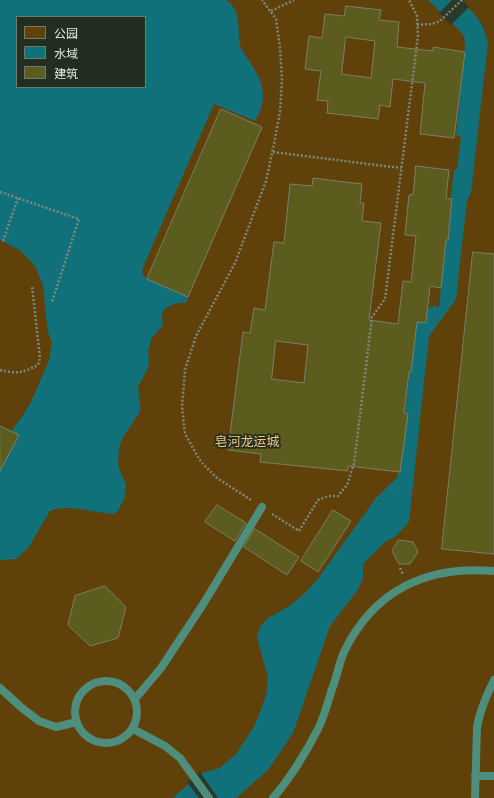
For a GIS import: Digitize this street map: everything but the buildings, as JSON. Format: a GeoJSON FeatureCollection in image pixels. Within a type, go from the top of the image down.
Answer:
{"type":"FeatureCollection","features":[{"type":"Feature","properties":{"kind":"street"},"geometry":{"type":"LineString","coordinates":[[134,700],[161,668],[194,618],[262,507]]}},
{"type":"Feature","properties":{"kind":"street"},"geometry":{"type":"LineString","coordinates":[[273,798],[295,768],[318,728],[344,653],[355,631],[368,615],[386,597],[408,584],[441,572],[494,571]]}},
{"type":"Feature","properties":{"kind":"street"},"geometry":{"type":"LineString","coordinates":[[475,798],[477,727],[479,715],[494,680]]}},
{"type":"Feature","properties":{"kind":"street"},"geometry":{"type":"LineString","coordinates":[[110,681],[120,684],[129,691],[134,700],[137,710],[137,720],[133,729],[126,736],[117,741],[108,743],[98,742],[89,738],[81,731],[75,712],[77,702],[82,693],[90,686],[100,682],[110,681]]}},
{"type":"Feature","properties":{"kind":"street"},"geometry":{"type":"LineString","coordinates":[[0,688],[38,721],[56,727],[77,722]]}},
{"type":"Feature","properties":{"kind":"street"},"geometry":{"type":"LineString","coordinates":[[133,729],[165,746],[180,758],[209,798]]}},
{"type":"Feature","properties":{"kind":"street"},"geometry":{"type":"LineString","coordinates":[[475,776],[494,776]]}},
{"type":"Feature","properties":{"kind":"path"},"geometry":{"type":"LineString","coordinates":[[262,0],[276,19],[282,80],[280,112],[266,181],[236,263],[196,336],[185,370],[182,407],[185,434],[201,462],[217,478],[299,531],[318,500],[328,496],[338,496],[347,485],[354,464],[372,317],[385,299],[418,36],[417,16],[409,0]]}},
{"type":"Feature","properties":{"kind":"path"},"geometry":{"type":"LineString","coordinates":[[271,11],[294,0]]}},
{"type":"Feature","properties":{"kind":"path"},"geometry":{"type":"LineString","coordinates":[[417,25],[432,24],[440,21],[462,0]]}},
{"type":"Feature","properties":{"kind":"path"},"geometry":{"type":"LineString","coordinates":[[272,152],[401,168]]}},
{"type":"Feature","properties":{"kind":"path"},"geometry":{"type":"LineString","coordinates":[[0,192],[79,219],[52,302]]}},
{"type":"Feature","properties":{"kind":"path"},"geometry":{"type":"LineString","coordinates":[[3,241],[18,198]]}},
{"type":"Feature","properties":{"kind":"path"},"geometry":{"type":"LineString","coordinates":[[0,370],[12,373],[24,372],[38,365],[40,358],[32,286]]}},
{"type":"Feature","properties":{"kind":"green space","name":"皂河龙运城"},"geometry":{"type":"Polygon","coordinates":[[[0,0],[494,0],[494,798],[0,798],[0,0]]]}},
{"type":"Feature","properties":{"kind":"water"},"geometry":{"type":"Polygon","coordinates":[[[0,0],[226,0],[231,4],[237,14],[241,47],[261,83],[263,97],[262,105],[255,121],[214,104],[144,265],[142,273],[147,279],[188,297],[187,302],[171,305],[164,310],[162,319],[163,325],[151,339],[148,352],[148,368],[138,387],[140,412],[123,437],[119,448],[118,465],[126,485],[125,497],[118,511],[113,514],[72,508],[50,511],[28,548],[16,559],[0,560],[0,447],[32,400],[49,360],[52,343],[48,332],[43,285],[35,266],[20,250],[0,240],[0,0]]]}},
{"type":"Feature","properties":{"kind":"water"},"geometry":{"type":"Polygon","coordinates":[[[428,0],[460,0],[478,18],[488,42],[471,193],[467,200],[456,299],[429,336],[409,522],[395,537],[385,542],[363,564],[363,579],[357,591],[330,626],[293,733],[268,770],[236,798],[174,798],[202,773],[220,768],[237,753],[255,725],[266,696],[268,677],[257,638],[260,627],[268,618],[291,605],[317,580],[376,498],[396,479],[398,475],[415,324],[431,306],[439,307],[454,170],[457,170],[461,136],[456,135],[465,45],[464,36],[428,0]]]}},
{"type":"Feature","properties":{"kind":"pier"},"geometry":{"type":"Polygon","coordinates":[[[452,0],[463,0],[469,7],[451,25],[439,13],[452,0]]]}},
{"type":"Feature","properties":{"kind":"pier"},"geometry":{"type":"Polygon","coordinates":[[[200,772],[218,798],[199,798],[187,782],[200,772]]]}}]}
